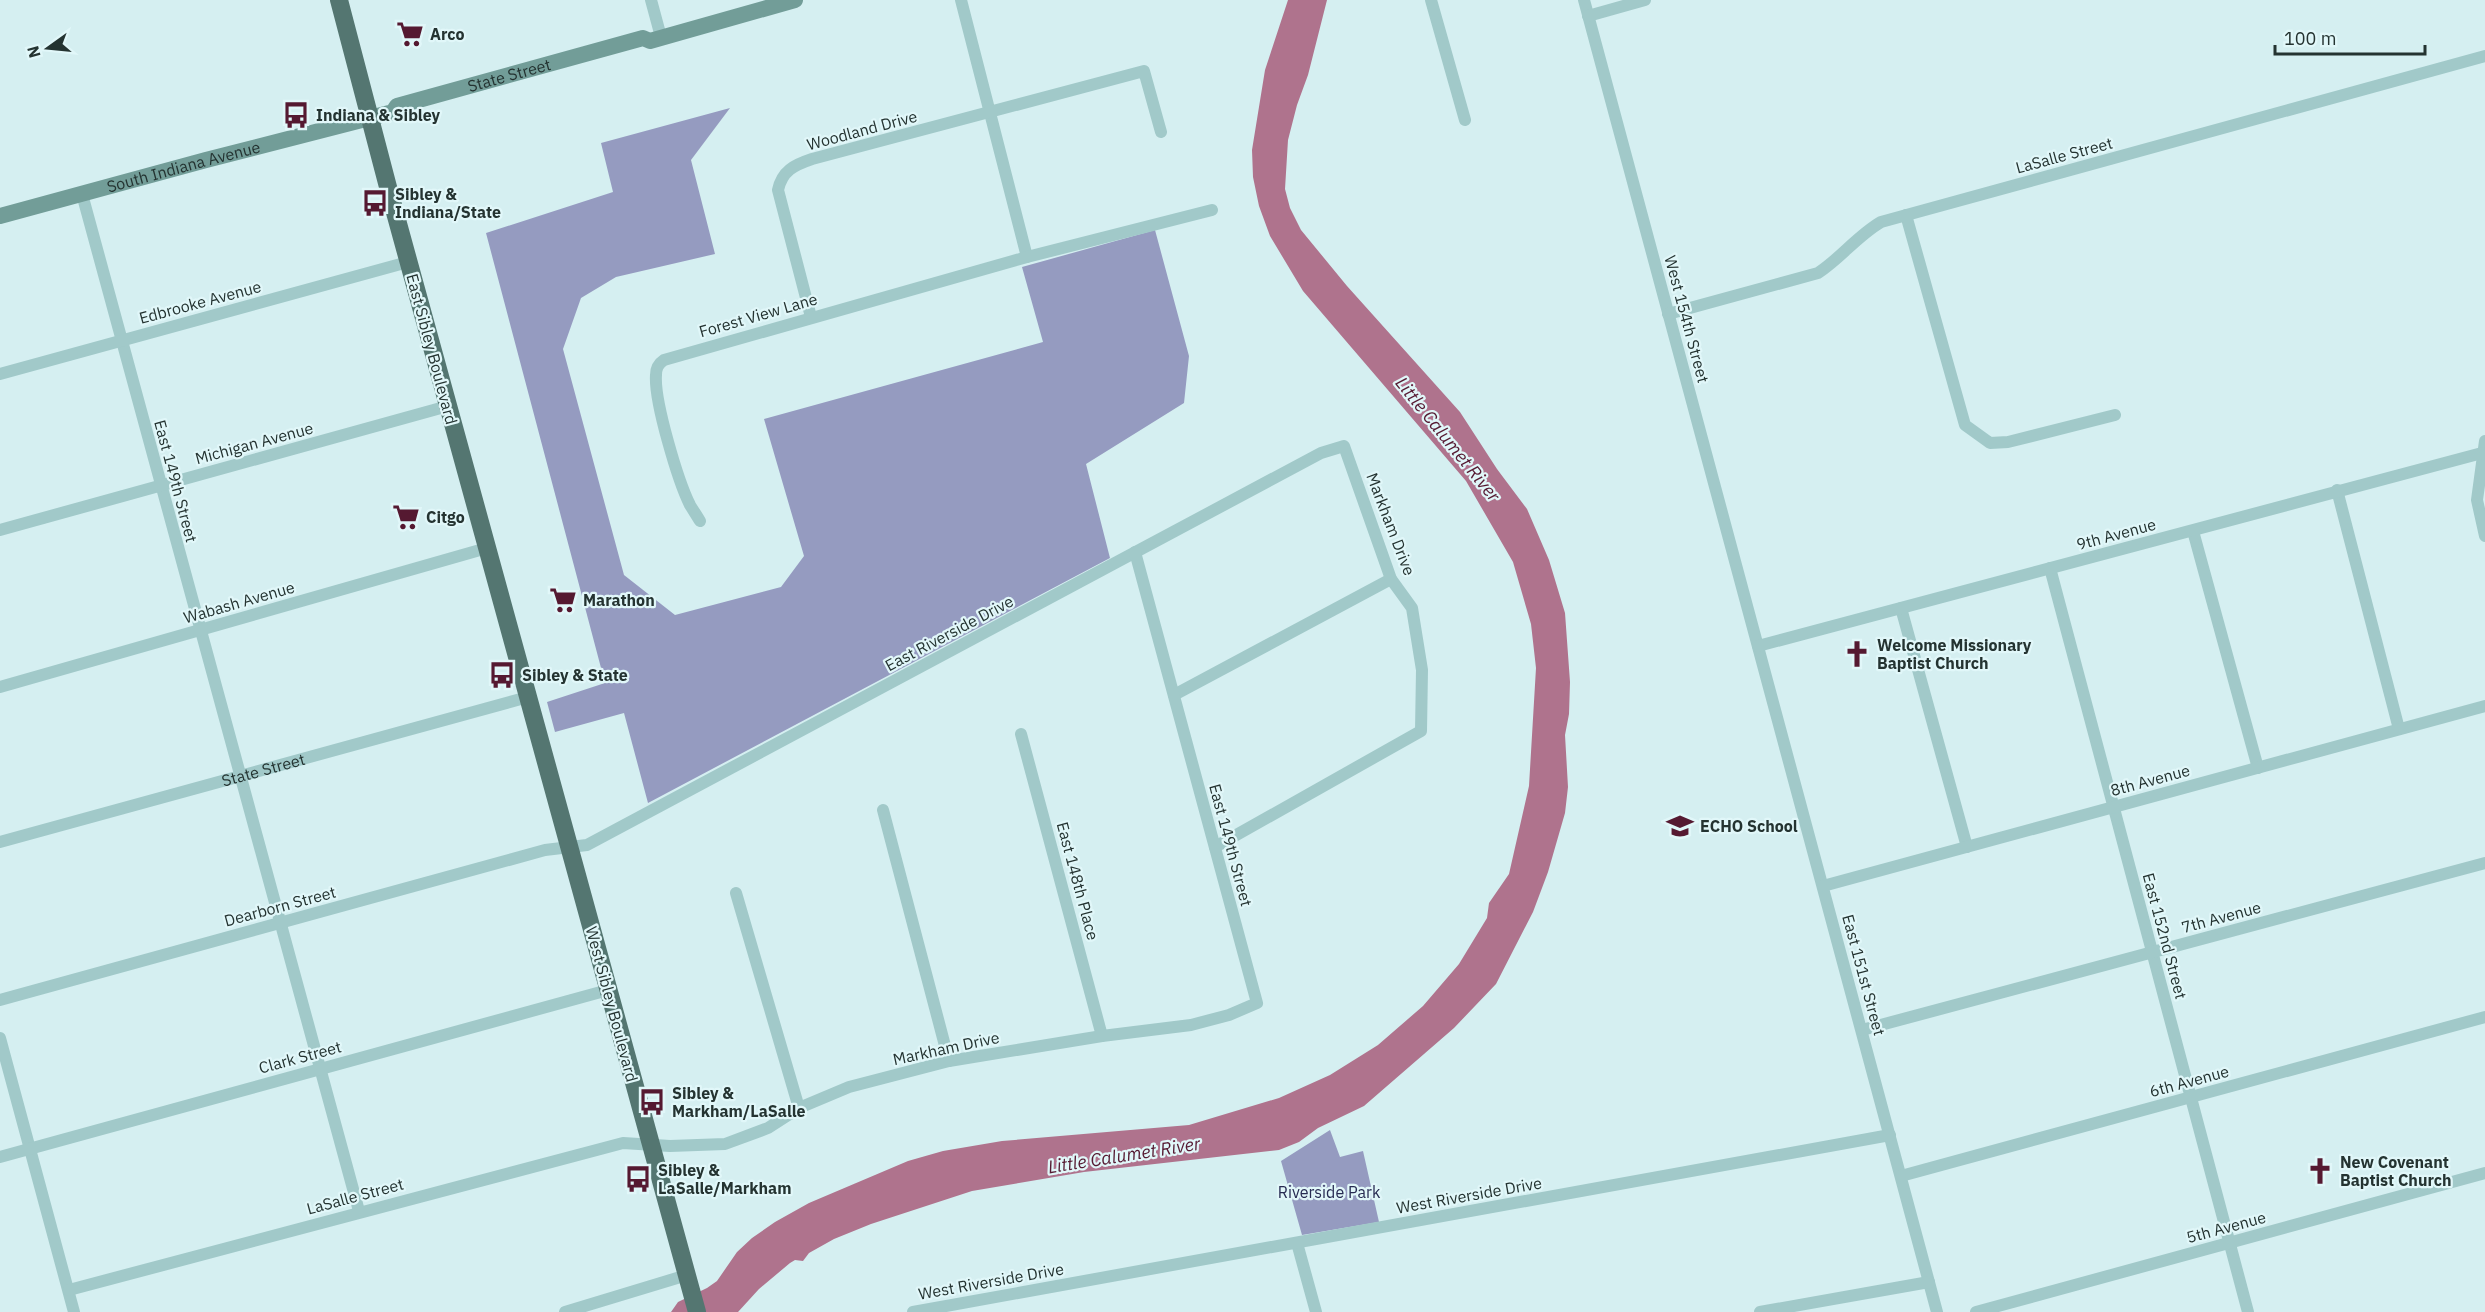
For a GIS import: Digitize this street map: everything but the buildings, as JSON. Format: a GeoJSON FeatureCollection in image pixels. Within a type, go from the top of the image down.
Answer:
{"type":"FeatureCollection","features":[{"type":"Feature","properties":{"kind":"main road","name":"East Sibley Boulevard"},"geometry":{"type":"LineString","coordinates":[[339,0],[408,262],[528,697]]}},
{"type":"Feature","properties":{"kind":"main road","name":"State Street"},"geometry":{"type":"LineString","coordinates":[[370,117],[396,114],[397,106],[505,75],[643,38],[655,39],[795,0]]}},
{"type":"Feature","properties":{"kind":"main road","name":"South Indiana Avenue"},"geometry":{"type":"LineString","coordinates":[[0,216],[370,117]]}},
{"type":"Feature","properties":{"kind":"main road","name":"West Sibley Boulevard"},"geometry":{"type":"LineString","coordinates":[[528,697],[697,1312]]}},
{"type":"Feature","properties":{"kind":"street"},"geometry":{"type":"LineString","coordinates":[[651,0],[655,39]]}},
{"type":"Feature","properties":{"kind":"street"},"geometry":{"type":"LineString","coordinates":[[961,0],[1027,257],[1212,210]]}},
{"type":"Feature","properties":{"kind":"street"},"geometry":{"type":"LineString","coordinates":[[1431,0],[1465,120]]}},
{"type":"Feature","properties":{"kind":"street","name":"West 154th Street"},"geometry":{"type":"LineString","coordinates":[[1584,0],[1758,646]]}},
{"type":"Feature","properties":{"kind":"street"},"geometry":{"type":"LineString","coordinates":[[1588,16],[1646,0]]}},
{"type":"Feature","properties":{"kind":"street","name":"LaSalle Street"},"geometry":{"type":"LineString","coordinates":[[1668,314],[1818,273],[1836,261],[1863,233],[1881,222],[2485,57]]}},
{"type":"Feature","properties":{"kind":"street"},"geometry":{"type":"LineString","coordinates":[[990,113],[1144,71],[1161,132]]}},
{"type":"Feature","properties":{"kind":"street","name":"Woodland Drive"},"geometry":{"type":"LineString","coordinates":[[811,317],[778,190],[784,174],[790,168],[812,159],[990,113]]}},
{"type":"Feature","properties":{"kind":"street","name":"East 149th Street"},"geometry":{"type":"LineString","coordinates":[[82,194],[359,1211]]}},
{"type":"Feature","properties":{"kind":"street"},"geometry":{"type":"LineString","coordinates":[[1906,215],[1965,425],[1990,443],[2008,442],[2115,415]]}},
{"type":"Feature","properties":{"kind":"street","name":"Forest View Lane"},"geometry":{"type":"LineString","coordinates":[[700,521],[690,505],[679,477],[664,421],[656,385],[658,364],[672,356],[1027,257]]}},
{"type":"Feature","properties":{"kind":"street","name":"Edbrooke Avenue"},"geometry":{"type":"LineString","coordinates":[[0,374],[408,262]]}},
{"type":"Feature","properties":{"kind":"street","name":"Michigan Avenue"},"geometry":{"type":"LineString","coordinates":[[0,530],[448,406]]}},
{"type":"Feature","properties":{"kind":"street","name":"East Riverside Drive"},"geometry":{"type":"LineString","coordinates":[[569,847],[587,845],[1321,453],[1344,446]]}},
{"type":"Feature","properties":{"kind":"street","name":"Markham Drive"},"geometry":{"type":"LineString","coordinates":[[1215,847],[1421,732],[1422,670],[1412,608],[1391,579],[1344,446]]}},
{"type":"Feature","properties":{"kind":"street"},"geometry":{"type":"LineString","coordinates":[[2484,447],[2477,500],[2485,536]]}},
{"type":"Feature","properties":{"kind":"street","name":"9th Avenue"},"geometry":{"type":"LineString","coordinates":[[1758,646],[2193,531],[2484,447]]}},
{"type":"Feature","properties":{"kind":"street"},"geometry":{"type":"LineString","coordinates":[[2337,490],[2400,729]]}},
{"type":"Feature","properties":{"kind":"street"},"geometry":{"type":"LineString","coordinates":[[2193,531],[2258,768]]}},
{"type":"Feature","properties":{"kind":"street","name":"Wabash Avenue"},"geometry":{"type":"LineString","coordinates":[[0,687],[487,548]]}},
{"type":"Feature","properties":{"kind":"street","name":"East 149th Street"},"geometry":{"type":"LineString","coordinates":[[1135,552],[1257,1003]]}},
{"type":"Feature","properties":{"kind":"street","name":"East 152nd Street"},"geometry":{"type":"LineString","coordinates":[[2050,568],[2248,1312]]}},
{"type":"Feature","properties":{"kind":"street"},"geometry":{"type":"LineString","coordinates":[[1174,695],[1391,579]]}},
{"type":"Feature","properties":{"kind":"street"},"geometry":{"type":"LineString","coordinates":[[1901,608],[1967,847]]}},
{"type":"Feature","properties":{"kind":"street","name":"East 151st Street"},"geometry":{"type":"LineString","coordinates":[[1758,646],[1937,1312]]}},
{"type":"Feature","properties":{"kind":"street","name":"State Street"},"geometry":{"type":"LineString","coordinates":[[0,842],[528,697]]}},
{"type":"Feature","properties":{"kind":"street","name":"8th Avenue"},"geometry":{"type":"LineString","coordinates":[[1823,886],[2485,706]]}},
{"type":"Feature","properties":{"kind":"street","name":"East 148th Place"},"geometry":{"type":"LineString","coordinates":[[1021,734],[1102,1036]]}},
{"type":"Feature","properties":{"kind":"street"},"geometry":{"type":"LineString","coordinates":[[883,810],[949,1061]]}},
{"type":"Feature","properties":{"kind":"street","name":"Dearborn Street"},"geometry":{"type":"LineString","coordinates":[[0,1000],[545,850],[569,847]]}},
{"type":"Feature","properties":{"kind":"street","name":"7th Avenue"},"geometry":{"type":"LineString","coordinates":[[1862,1030],[2485,863]]}},
{"type":"Feature","properties":{"kind":"street"},"geometry":{"type":"LineString","coordinates":[[736,894],[799,1108]]}},
{"type":"Feature","properties":{"kind":"street","name":"Clark Street"},"geometry":{"type":"LineString","coordinates":[[0,1157],[608,990]]}},
{"type":"Feature","properties":{"kind":"street","name":"Markham Drive"},"geometry":{"type":"LineString","coordinates":[[650,1144],[724,1144],[768,1128],[799,1108],[849,1087],[949,1061],[1102,1036],[1191,1025],[1229,1016],[1257,1003]]}},
{"type":"Feature","properties":{"kind":"street","name":"6th Avenue"},"geometry":{"type":"LineString","coordinates":[[1901,1176],[2485,1017]]}},
{"type":"Feature","properties":{"kind":"street"},"geometry":{"type":"LineString","coordinates":[[0,1038],[75,1312]]}},
{"type":"Feature","properties":{"kind":"street","name":"West Riverside Drive"},"geometry":{"type":"LineString","coordinates":[[913,1312],[1890,1135]]}},
{"type":"Feature","properties":{"kind":"street","name":"LaSalle Street"},"geometry":{"type":"LineString","coordinates":[[69,1290],[359,1211],[623,1143],[650,1144]]}},
{"type":"Feature","properties":{"kind":"street","name":"5th Avenue"},"geometry":{"type":"LineString","coordinates":[[1976,1312],[2485,1173]]}},
{"type":"Feature","properties":{"kind":"street"},"geometry":{"type":"LineString","coordinates":[[1297,1243],[1316,1312]]}},
{"type":"Feature","properties":{"kind":"street"},"geometry":{"type":"LineString","coordinates":[[565,1312],[688,1279]]}},
{"type":"Feature","properties":{"kind":"street"},"geometry":{"type":"LineString","coordinates":[[1760,1312],[1929,1282]]}},
{"type":"Feature","properties":{"kind":"green space"},"geometry":{"type":"Polygon","coordinates":[[[730,108],[691,160],[715,254],[616,277],[581,298],[563,349],[624,575],[675,615],[781,587],[804,556],[764,419],[1043,342],[1022,267],[1155,230],[1189,356],[1184,403],[1086,464],[1110,558],[648,803],[624,713],[555,732],[547,702],[605,683],[486,233],[613,192],[601,143],[730,108]]]}},
{"type":"Feature","properties":{"kind":"green space","name":"Riverside Park"},"geometry":{"type":"Polygon","coordinates":[[[1330,1130],[1340,1157],[1363,1151],[1379,1222],[1302,1235],[1281,1161],[1330,1130]]]}},
{"type":"Feature","properties":{"kind":"water","name":"Little Calumet River"},"geometry":{"type":"Polygon","coordinates":[[[1288,0],[1327,0],[1308,75],[1288,140],[1285,189],[1290,208],[1301,230],[1347,286],[1460,412],[1497,469],[1527,509],[1549,560],[1565,613],[1570,682],[1569,714],[1565,735],[1568,787],[1565,813],[1548,872],[1533,912],[1496,984],[1454,1028],[1364,1106],[1318,1128],[1299,1142],[1279,1150],[1084,1172],[972,1191],[871,1224],[834,1239],[809,1253],[803,1261],[795,1260],[790,1263],[759,1289],[738,1312],[671,1312],[678,1302],[717,1281],[737,1252],[775,1222],[809,1203],[908,1161],[943,1151],[1002,1141],[1189,1125],[1279,1098],[1330,1075],[1378,1045],[1423,1006],[1459,964],[1487,918],[1489,903],[1509,874],[1529,786],[1536,668],[1531,624],[1513,562],[1466,481],[1303,291],[1270,236],[1259,206],[1253,177],[1252,150],[1265,70],[1288,0]]]}},
{"type":"Feature","properties":{"kind":"place","name":"Arco"},"geometry":{"type":"Point","coordinates":[410,34]}},
{"type":"Feature","properties":{"kind":"place","name":"Indiana & Sibley"},"geometry":{"type":"Point","coordinates":[296,115]}},
{"type":"Feature","properties":{"kind":"place","name":"Sibley & Indiana/State"},"geometry":{"type":"Point","coordinates":[375,203]}},
{"type":"Feature","properties":{"kind":"place","name":"Citgo"},"geometry":{"type":"Point","coordinates":[406,517]}},
{"type":"Feature","properties":{"kind":"place","name":"Marathon"},"geometry":{"type":"Point","coordinates":[563,600]}},
{"type":"Feature","properties":{"kind":"place","name":"Welcome Missionary Baptist Church"},"geometry":{"type":"Point","coordinates":[1857,654]}},
{"type":"Feature","properties":{"kind":"place","name":"Sibley & State"},"geometry":{"type":"Point","coordinates":[502,675]}},
{"type":"Feature","properties":{"kind":"place","name":"ECHO School"},"geometry":{"type":"Point","coordinates":[1680,826]}},
{"type":"Feature","properties":{"kind":"place","name":"Sibley & Markham/LaSalle"},"geometry":{"type":"Point","coordinates":[652,1102]}},
{"type":"Feature","properties":{"kind":"place","name":"New Covenant Baptist Church"},"geometry":{"type":"Point","coordinates":[2320,1171]}},
{"type":"Feature","properties":{"kind":"place","name":"Sibley & LaSalle/Markham"},"geometry":{"type":"Point","coordinates":[638,1179]}}]}
